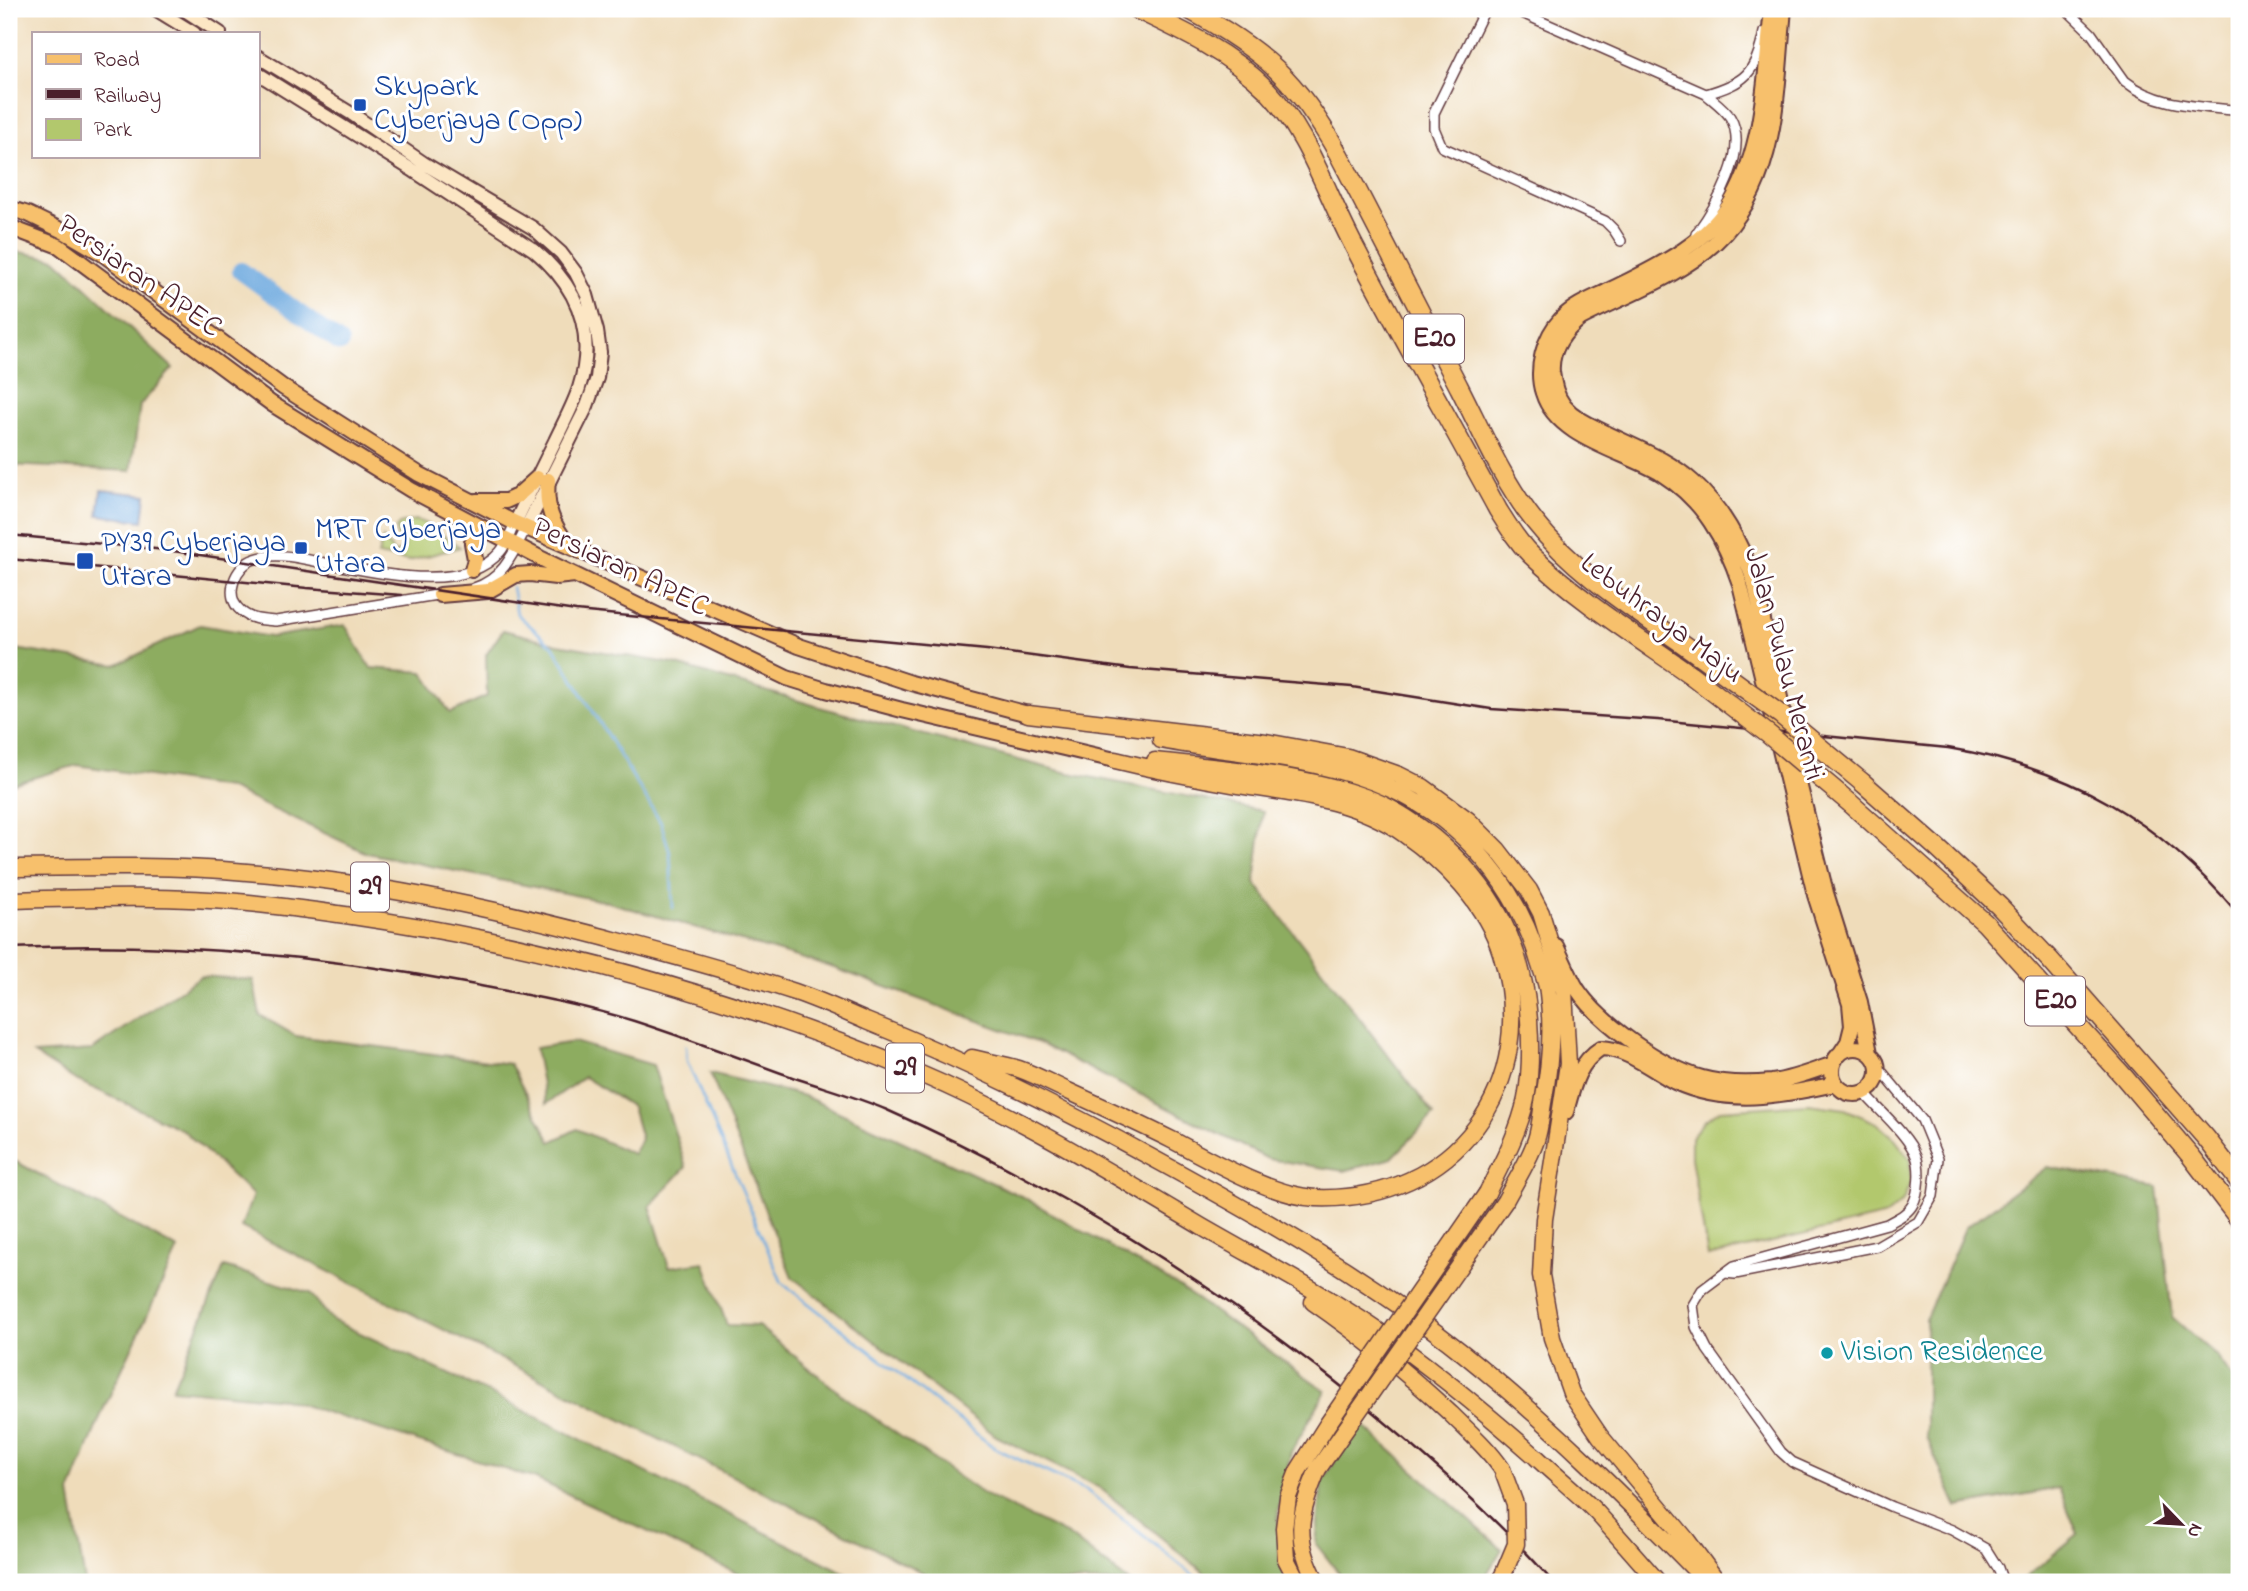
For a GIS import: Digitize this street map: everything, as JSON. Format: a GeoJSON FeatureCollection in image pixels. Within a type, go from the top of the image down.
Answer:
{"type":"FeatureCollection","features":[{"type":"Feature","properties":{"kind":"highway","name":"Lebuhraya Maju"},"geometry":{"type":"LineString","coordinates":[[1136,9],[1211,46],[1242,68],[1284,109],[1354,246],[1498,510],[1514,536],[1530,554],[1580,596],[1768,734],[1985,923],[2190,1155],[2239,1219]]}},
{"type":"Feature","properties":{"kind":"highway","name":"Lebuhraya Maju"},"geometry":{"type":"LineString","coordinates":[[1188,9],[1239,37],[1257,51],[1283,74],[1314,113],[1344,165],[1488,444],[1534,522],[1595,581],[1782,715],[1936,847],[2000,907],[2050,960],[2206,1138],[2239,1181]]}},
{"type":"Feature","properties":{"kind":"highway"},"geometry":{"type":"LineString","coordinates":[[1028,714],[1322,750],[1348,757],[1399,775],[1423,787],[1468,820],[1498,850],[1529,890],[1541,913],[1564,990],[1568,1064],[1544,1219],[1541,1275],[1552,1338],[1571,1393],[1600,1436],[1686,1539],[1718,1582]]}},
{"type":"Feature","properties":{"kind":"highway"},"geometry":{"type":"LineString","coordinates":[[1028,714],[1166,741],[1310,762],[1347,772],[1394,790],[1459,833],[1486,860],[1514,900],[1534,945],[1548,991],[1550,1063],[1536,1140],[1505,1201],[1318,1469],[1305,1501],[1301,1532],[1305,1560],[1317,1582]]}},
{"type":"Feature","properties":{"kind":"highway"},"geometry":{"type":"LineString","coordinates":[[942,1052],[1019,1069],[1138,1123],[1236,1173],[1274,1188],[1313,1198],[1359,1197],[1406,1184],[1447,1158],[1474,1132],[1501,1086],[1510,1050],[1512,1001],[1501,950],[1487,921],[1462,886],[1441,863],[1402,832],[1360,810],[1311,796],[1180,776],[1115,760]]}},
{"type":"Feature","properties":{"kind":"highway"},"geometry":{"type":"LineString","coordinates":[[1115,760],[1149,761],[1331,786],[1367,797],[1411,819],[1450,851],[1472,874],[1499,912],[1514,946],[1527,997],[1532,1059],[1525,1102],[1516,1131],[1487,1193],[1298,1471],[1288,1497],[1284,1528],[1286,1559],[1298,1582]]}},
{"type":"Feature","properties":{"kind":"highway","name":"29"},"geometry":{"type":"LineString","coordinates":[[9,868],[107,866],[248,872],[398,892],[525,917],[676,957],[797,993],[942,1052],[1125,1143],[1352,1273],[1462,1353],[1541,1420],[1610,1483],[1707,1582]]}},
{"type":"Feature","properties":{"kind":"highway","name":"29"},"geometry":{"type":"LineString","coordinates":[[9,900],[112,897],[246,903],[382,921],[506,944],[658,981],[786,1023],[921,1074],[1108,1171],[1376,1329],[1444,1378],[1594,1510],[1658,1582]]}},
{"type":"Feature","properties":{"kind":"highway"},"geometry":{"type":"LineString","coordinates":[[1207,1229],[1367,1340],[1490,1452],[1502,1469],[1515,1504],[1516,1544],[1500,1582]]}},
{"type":"Feature","properties":{"kind":"main road"},"geometry":{"type":"LineString","coordinates":[[155,9],[192,32]]}},
{"type":"Feature","properties":{"kind":"main road"},"geometry":{"type":"LineString","coordinates":[[183,9],[218,32]]}},
{"type":"Feature","properties":{"kind":"main road","name":"Jalan Pulau Meranti"},"geometry":{"type":"LineString","coordinates":[[1771,9],[1754,150],[1732,201],[1706,232],[1686,248],[1574,308],[1560,319],[1540,362],[1542,392],[1552,412],[1572,430],[1662,474],[1700,507],[1713,523],[1730,553],[1741,584],[1815,895],[1850,1004],[1852,1026],[1848,1042],[1837,1059]]}},
{"type":"Feature","properties":{"kind":"main road","name":"Jalan Pulau Meranti"},"geometry":{"type":"LineString","coordinates":[[1784,9],[1777,98],[1768,153],[1752,193],[1734,221],[1716,242],[1682,267],[1581,318],[1568,328],[1551,365],[1554,390],[1564,406],[1579,420],[1668,464],[1690,480],[1712,500],[1742,547],[1754,580],[1826,893],[1860,1002],[1870,1053]]}},
{"type":"Feature","properties":{"kind":"main road"},"geometry":{"type":"LineString","coordinates":[[259,57],[352,114],[425,164],[533,228],[561,253],[576,273],[587,295],[600,352],[597,378],[587,406],[543,479],[506,501],[475,501]]}},
{"type":"Feature","properties":{"kind":"main road"},"geometry":{"type":"LineString","coordinates":[[259,74],[534,250],[552,265],[566,282],[576,300],[586,343],[583,374],[543,479],[520,526]]}},
{"type":"Feature","properties":{"kind":"main road","name":"Persiaran APEC"},"geometry":{"type":"LineString","coordinates":[[9,208],[65,232],[103,254],[284,388],[419,474],[520,526],[799,646],[911,683],[1028,714]]}},
{"type":"Feature","properties":{"kind":"main road","name":"Persiaran APEC"},"geometry":{"type":"LineString","coordinates":[[9,227],[59,246],[272,404],[429,501],[786,678],[902,710],[1115,760]]}},
{"type":"Feature","properties":{"kind":"main road"},"geometry":{"type":"LineString","coordinates":[[543,479],[548,509],[559,533],[572,549]]}},
{"type":"Feature","properties":{"kind":"main road"},"geometry":{"type":"LineString","coordinates":[[472,570],[475,559],[472,543],[485,530]]}},
{"type":"Feature","properties":{"kind":"main road"},"geometry":{"type":"LineString","coordinates":[[440,595],[488,592],[516,575],[576,575]]}},
{"type":"Feature","properties":{"kind":"main road"},"geometry":{"type":"LineString","coordinates":[[1541,913],[1576,988],[1591,1006],[1629,1038],[1679,1068],[1710,1080],[1758,1082],[1800,1076],[1854,1048],[1870,1053],[1878,1067],[1876,1083],[1864,1093],[1848,1094],[1835,1084],[1832,1076],[1837,1059]]}},
{"type":"Feature","properties":{"kind":"main road"},"geometry":{"type":"LineString","coordinates":[[1556,1144],[1583,1063],[1601,1048],[1622,1053],[1698,1092],[1717,1096],[1774,1096],[1835,1084]]}},
{"type":"Feature","properties":{"kind":"street"},"geometry":{"type":"LineString","coordinates":[[1485,9],[1434,113],[1434,128],[1441,147],[1605,221],[1621,242]]}},
{"type":"Feature","properties":{"kind":"street"},"geometry":{"type":"LineString","coordinates":[[1513,9],[1706,94],[1731,119],[1736,133],[1736,150],[1720,195],[1686,248]]}},
{"type":"Feature","properties":{"kind":"street"},"geometry":{"type":"LineString","coordinates":[[1706,94],[1742,81],[1751,71],[1760,51],[1771,9]]}},
{"type":"Feature","properties":{"kind":"street"},"geometry":{"type":"LineString","coordinates":[[2066,9],[2081,21],[2125,81],[2134,89],[2165,101],[2239,111]]}},
{"type":"Feature","properties":{"kind":"street"},"geometry":{"type":"LineString","coordinates":[[512,544],[472,570],[454,576],[413,576],[292,557],[263,557],[252,560],[242,568],[233,584],[235,605],[256,620],[276,621],[440,595],[483,585],[506,566],[520,526]]}},
{"type":"Feature","properties":{"kind":"street"},"geometry":{"type":"LineString","coordinates":[[1725,1273],[1735,1274],[1877,1246],[1918,1222],[1933,1196],[1938,1159],[1922,1120],[1878,1067]]}},
{"type":"Feature","properties":{"kind":"street"},"geometry":{"type":"LineString","coordinates":[[1864,1093],[1897,1128],[1916,1156],[1919,1180],[1913,1204],[1904,1214],[1887,1224],[1734,1266],[1702,1290],[1693,1305],[1696,1327],[1707,1349],[1780,1452],[1792,1462],[1952,1530],[1986,1549],[1998,1567],[2003,1582]]}},
{"type":"Feature","properties":{"kind":"green space"},"geometry":{"type":"Polygon","coordinates":[[[9,250],[56,259],[173,368],[140,405],[131,471],[9,465],[9,250]]]}},
{"type":"Feature","properties":{"kind":"green space"},"geometry":{"type":"Polygon","coordinates":[[[414,520],[423,522],[460,547],[409,561],[378,555],[383,538],[395,554],[405,546],[397,536],[396,529],[399,524],[414,520]]]}},
{"type":"Feature","properties":{"kind":"green space"},"geometry":{"type":"Polygon","coordinates":[[[200,625],[271,637],[345,625],[371,668],[423,672],[450,713],[487,696],[486,655],[503,630],[558,644],[674,664],[823,708],[1064,772],[1263,811],[1255,883],[1434,1115],[1392,1158],[1344,1171],[1268,1159],[1039,1043],[834,968],[608,902],[367,853],[228,788],[77,765],[9,785],[9,648],[116,665],[200,625]]]}},
{"type":"Feature","properties":{"kind":"green space"},"geometry":{"type":"Polygon","coordinates":[[[201,976],[253,980],[260,1015],[296,1036],[510,1064],[551,1142],[577,1129],[633,1154],[641,1139],[632,1107],[584,1077],[546,1104],[535,1048],[574,1042],[653,1065],[686,1167],[650,1206],[669,1267],[704,1262],[727,1325],[758,1326],[847,1399],[983,1494],[1068,1535],[1129,1582],[941,1582],[241,1227],[253,1195],[183,1130],[74,1079],[34,1054],[92,1050],[201,976]]]}},
{"type":"Feature","properties":{"kind":"green space"},"geometry":{"type":"Polygon","coordinates":[[[710,1073],[804,1096],[1023,1197],[1178,1286],[1326,1391],[1291,1452],[1278,1512],[1280,1568],[1290,1582],[1216,1582],[1100,1488],[996,1436],[792,1277],[710,1073]]]}},
{"type":"Feature","properties":{"kind":"green space"},"geometry":{"type":"Polygon","coordinates":[[[1809,1104],[1845,1109],[1877,1123],[1893,1137],[1910,1159],[1911,1181],[1903,1201],[1887,1215],[1708,1257],[1691,1158],[1691,1137],[1704,1121],[1720,1110],[1809,1104]]]}},
{"type":"Feature","properties":{"kind":"green space"},"geometry":{"type":"Polygon","coordinates":[[[9,1158],[178,1249],[103,1410],[70,1493],[85,1582],[9,1582],[9,1158]]]}},
{"type":"Feature","properties":{"kind":"green space"},"geometry":{"type":"Polygon","coordinates":[[[2047,1167],[2158,1187],[2172,1317],[2217,1357],[2239,1386],[2239,1582],[2020,1582],[2078,1534],[2059,1488],[1957,1507],[1926,1437],[1926,1318],[1965,1228],[2047,1167]]]}},
{"type":"Feature","properties":{"kind":"green space"},"geometry":{"type":"Polygon","coordinates":[[[224,1267],[310,1293],[332,1320],[489,1393],[863,1582],[755,1582],[536,1479],[284,1399],[172,1389],[224,1267]]]}},
{"type":"Feature","properties":{"kind":"green space"},"geometry":{"type":"Polygon","coordinates":[[[1359,1422],[1502,1549],[1482,1582],[1346,1582],[1316,1544],[1322,1482],[1359,1422]]]}},
{"type":"Feature","properties":{"kind":"water"},"geometry":{"type":"Polygon","coordinates":[[[101,490],[146,495],[143,521],[98,515],[101,490]]]}},
{"type":"Feature","properties":{"kind":"waterway"},"geometry":{"type":"LineString","coordinates":[[241,271],[340,343]]}},
{"type":"Feature","properties":{"kind":"waterway"},"geometry":{"type":"LineString","coordinates":[[512,587],[517,614],[553,646],[661,823],[670,853],[673,908]]}},
{"type":"Feature","properties":{"kind":"waterway"},"geometry":{"type":"LineString","coordinates":[[686,1046],[687,1061],[782,1283],[996,1449],[1086,1490],[1202,1582]]}},
{"type":"Feature","properties":{"kind":"railway"},"geometry":{"type":"LineString","coordinates":[[9,535],[166,550],[576,611],[987,650],[1130,669],[1352,687],[1491,709],[1658,720],[1948,748],[2034,769],[2110,804],[2177,852],[2239,915]]}},
{"type":"Feature","properties":{"kind":"railway"},"geometry":{"type":"LineString","coordinates":[[9,559],[402,595]]}},
{"type":"Feature","properties":{"kind":"railway"},"geometry":{"type":"LineString","coordinates":[[9,948],[124,946],[238,952],[352,964],[465,983],[571,1004],[634,1021],[874,1105],[949,1139],[1072,1204],[1132,1239],[1248,1316],[1357,1399],[1434,1464],[1507,1533],[1553,1582]]}},
{"type":"Feature","properties":{"kind":"place","name":"Skypark Cyberjaya (Opp)"},"geometry":{"type":"Point","coordinates":[360,105]}},
{"type":"Feature","properties":{"kind":"place","name":"MRT Cyberjaya Utara"},"geometry":{"type":"Point","coordinates":[301,548]}},
{"type":"Feature","properties":{"kind":"place","name":"PY39 Cyberjaya Utara"},"geometry":{"type":"Point","coordinates":[85,561]}},
{"type":"Feature","properties":{"kind":"place","name":"Vision Residence"},"geometry":{"type":"Point","coordinates":[1827,1353]}}]}
